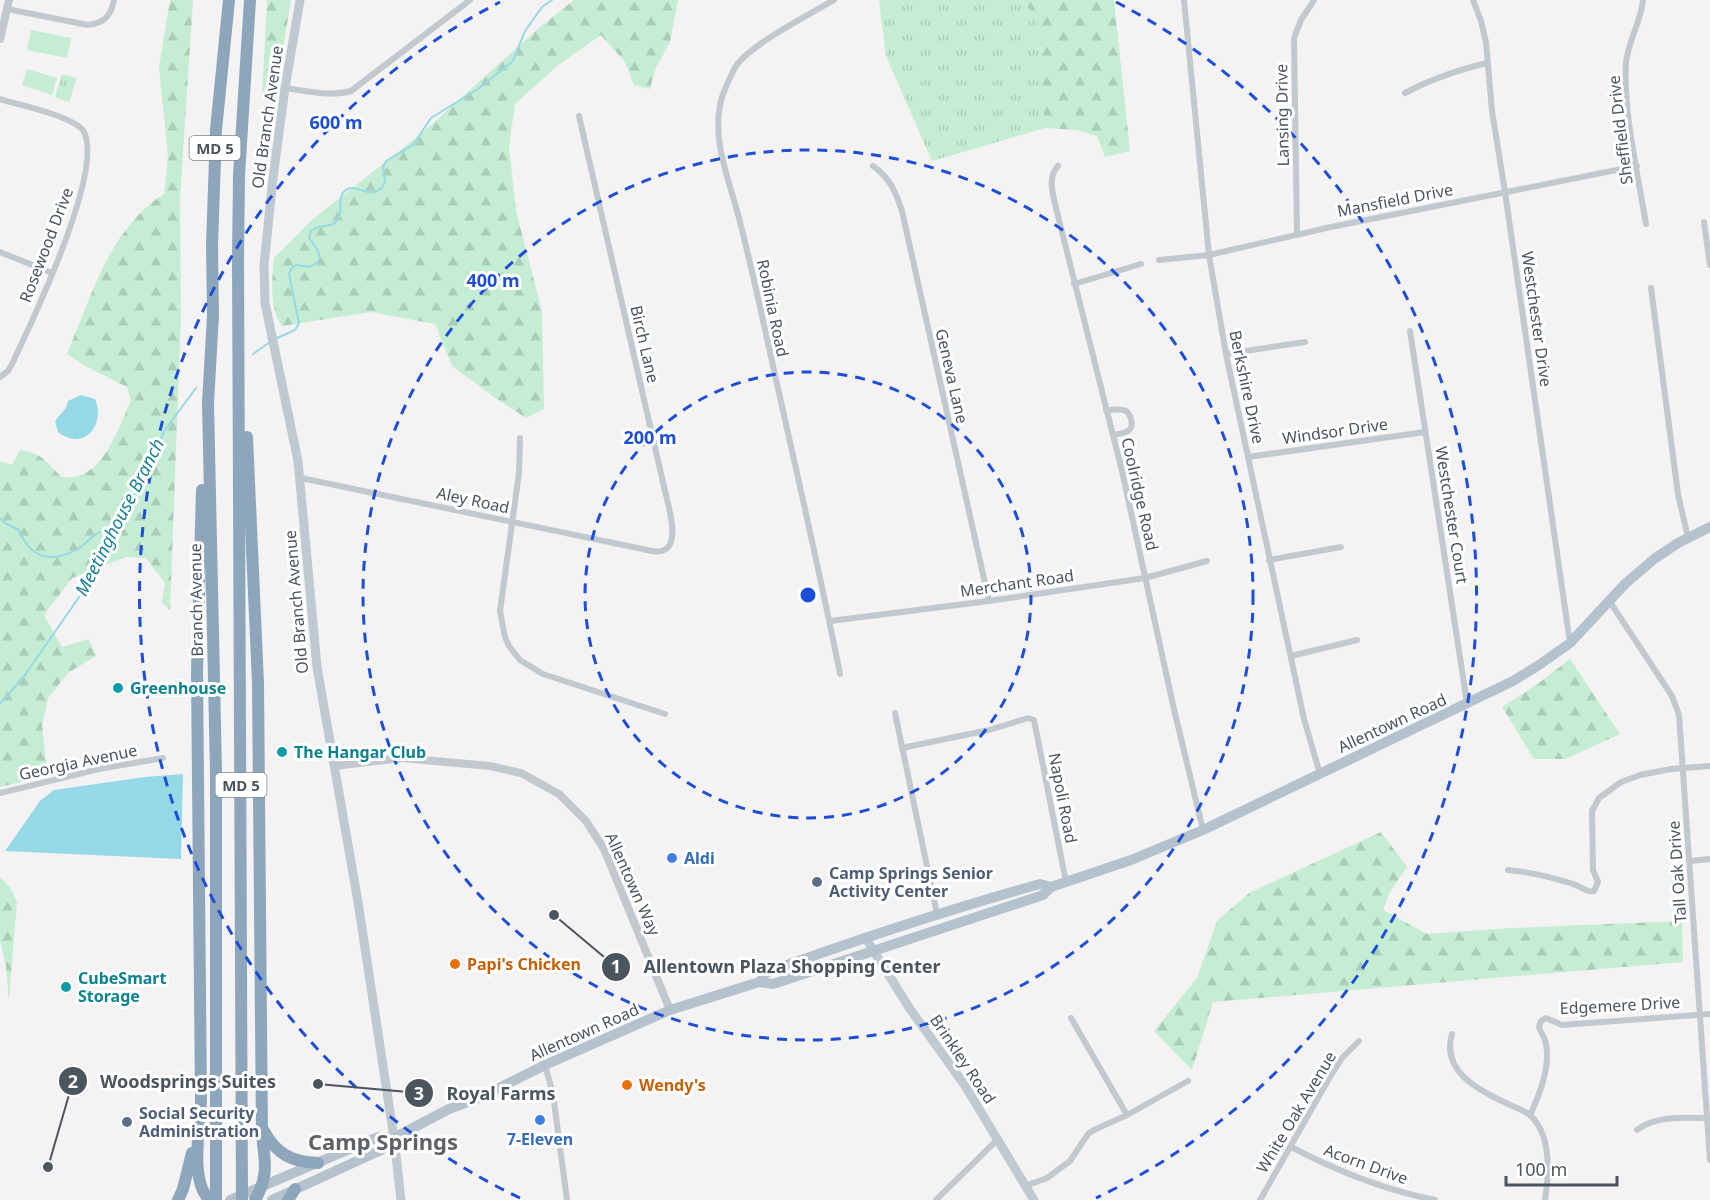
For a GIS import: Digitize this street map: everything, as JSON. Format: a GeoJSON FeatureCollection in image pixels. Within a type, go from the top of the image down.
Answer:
{"type":"FeatureCollection","features":[{"type":"Feature","properties":{"kind":"highway","name":"Branch Avenue"},"geometry":{"type":"LineString","coordinates":[[216,1200],[216,772],[208,402],[213,315],[212,245],[216,130],[229,0]]}},
{"type":"Feature","properties":{"kind":"highway","name":"MD 5"},"geometry":{"type":"LineString","coordinates":[[242,1200],[239,175],[250,0]]}},
{"type":"Feature","properties":{"kind":"highway"},"geometry":{"type":"LineString","coordinates":[[239,398],[247,436],[258,654],[262,1126],[266,1168],[264,1186],[255,1200]]}},
{"type":"Feature","properties":{"kind":"highway"},"geometry":{"type":"LineString","coordinates":[[208,402],[205,412],[197,663],[200,1077],[197,1173],[201,1189],[210,1200]]}},
{"type":"Feature","properties":{"kind":"highway"},"geometry":{"type":"LineString","coordinates":[[178,1200],[191,1160],[200,1077]]}},
{"type":"Feature","properties":{"kind":"highway"},"geometry":{"type":"LineString","coordinates":[[262,1126],[272,1146],[280,1153],[303,1163],[318,1163]]}},
{"type":"Feature","properties":{"kind":"highway"},"geometry":{"type":"LineString","coordinates":[[288,1200],[295,1189]]}},
{"type":"Feature","properties":{"kind":"main road","name":"Old Branch Avenue"},"geometry":{"type":"LineString","coordinates":[[300,0],[273,178],[264,265],[265,303],[300,478],[316,665],[358,902],[394,1138],[401,1200]]}},
{"type":"Feature","properties":{"kind":"main road","name":"Allentown Road"},"geometry":{"type":"LineString","coordinates":[[272,1200],[381,1150],[394,1138],[449,1109],[483,1096],[545,1065],[670,1010],[760,982],[773,984],[1043,895],[1051,887],[1131,860],[1203,830],[1467,704],[1530,671],[1570,643],[1634,575],[1654,559],[1710,527]]}},
{"type":"Feature","properties":{"kind":"main road","name":"Allentown Road"},"geometry":{"type":"LineString","coordinates":[[760,982],[765,973],[865,937],[1040,885],[1051,887]]}},
{"type":"Feature","properties":{"kind":"main road","name":"Brinkley Road"},"geometry":{"type":"LineString","coordinates":[[865,937],[910,1009],[954,1068],[1034,1200]]}},
{"type":"Feature","properties":{"kind":"main road","name":"Allentown Road"},"geometry":{"type":"LineString","coordinates":[[230,1200],[378,1137],[394,1138]]}},
{"type":"Feature","properties":{"kind":"street"},"geometry":{"type":"LineString","coordinates":[[0,39],[5,6],[88,25],[99,24],[105,20],[114,0]]}},
{"type":"Feature","properties":{"kind":"street"},"geometry":{"type":"LineString","coordinates":[[285,88],[342,94],[351,91],[470,0]]}},
{"type":"Feature","properties":{"kind":"street","name":"Robinia Road"},"geometry":{"type":"LineString","coordinates":[[834,0],[769,39],[742,59],[723,94],[718,118],[721,150],[760,309],[840,674]]}},
{"type":"Feature","properties":{"kind":"street","name":"Berkshire Drive"},"geometry":{"type":"LineString","coordinates":[[1184,0],[1209,255],[1226,354],[1307,732],[1320,774]]}},
{"type":"Feature","properties":{"kind":"street","name":"Lansing Drive"},"geometry":{"type":"LineString","coordinates":[[1297,234],[1294,38],[1301,20],[1314,0]]}},
{"type":"Feature","properties":{"kind":"street","name":"Westchester Drive"},"geometry":{"type":"LineString","coordinates":[[1473,0],[1484,33],[1492,111],[1570,643]]}},
{"type":"Feature","properties":{"kind":"street","name":"Sheffield Drive"},"geometry":{"type":"LineString","coordinates":[[1642,0],[1641,14],[1628,53],[1626,74],[1630,122],[1646,224]]}},
{"type":"Feature","properties":{"kind":"street"},"geometry":{"type":"LineString","coordinates":[[1405,93],[1439,77],[1487,63]]}},
{"type":"Feature","properties":{"kind":"street","name":"Rosewood Drive"},"geometry":{"type":"LineString","coordinates":[[0,99],[70,121],[84,132],[87,149],[85,180],[52,273],[12,364],[8,371],[0,377]]}},
{"type":"Feature","properties":{"kind":"street","name":"Birch Lane"},"geometry":{"type":"LineString","coordinates":[[579,116],[672,522],[672,539],[666,549],[657,552],[639,549]]}},
{"type":"Feature","properties":{"kind":"street","name":"Geneva Lane"},"geometry":{"type":"LineString","coordinates":[[873,166],[891,183],[902,211],[989,601]]}},
{"type":"Feature","properties":{"kind":"street","name":"Coolridge Road"},"geometry":{"type":"LineString","coordinates":[[1058,166],[1052,175],[1052,184],[1074,284],[1113,435],[1186,765],[1203,830]]}},
{"type":"Feature","properties":{"kind":"street","name":"Mansfield Drive"},"geometry":{"type":"LineString","coordinates":[[1159,260],[1209,255],[1297,234],[1637,166]]}},
{"type":"Feature","properties":{"kind":"street"},"geometry":{"type":"LineString","coordinates":[[1704,222],[1710,265]]}},
{"type":"Feature","properties":{"kind":"street"},"geometry":{"type":"LineString","coordinates":[[0,252],[52,273]]}},
{"type":"Feature","properties":{"kind":"street"},"geometry":{"type":"LineString","coordinates":[[1074,284],[1142,264]]}},
{"type":"Feature","properties":{"kind":"street"},"geometry":{"type":"LineString","coordinates":[[1651,288],[1678,494],[1688,538]]}},
{"type":"Feature","properties":{"kind":"street","name":"Westchester Court"},"geometry":{"type":"LineString","coordinates":[[1410,331],[1467,704]]}},
{"type":"Feature","properties":{"kind":"street"},"geometry":{"type":"LineString","coordinates":[[1226,354],[1305,342]]}},
{"type":"Feature","properties":{"kind":"street"},"geometry":{"type":"LineString","coordinates":[[1106,410],[1122,409],[1130,416],[1131,429],[1113,435]]}},
{"type":"Feature","properties":{"kind":"street","name":"Windsor Drive"},"geometry":{"type":"LineString","coordinates":[[1248,457],[1425,432]]}},
{"type":"Feature","properties":{"kind":"street"},"geometry":{"type":"LineString","coordinates":[[520,438],[519,473],[500,611],[509,646],[514,654],[531,668],[543,674],[665,714]]}},
{"type":"Feature","properties":{"kind":"street","name":"Aley Road"},"geometry":{"type":"LineString","coordinates":[[300,478],[639,549]]}},
{"type":"Feature","properties":{"kind":"street"},"geometry":{"type":"LineString","coordinates":[[1269,560],[1341,547]]}},
{"type":"Feature","properties":{"kind":"street","name":"Merchant Road"},"geometry":{"type":"LineString","coordinates":[[830,621],[1145,578],[1207,561]]}},
{"type":"Feature","properties":{"kind":"street","name":"Tall Oak Drive"},"geometry":{"type":"LineString","coordinates":[[1610,602],[1676,704],[1680,721],[1710,1160]]}},
{"type":"Feature","properties":{"kind":"street"},"geometry":{"type":"LineString","coordinates":[[1291,656],[1357,640]]}},
{"type":"Feature","properties":{"kind":"street"},"geometry":{"type":"LineString","coordinates":[[895,713],[937,914]]}},
{"type":"Feature","properties":{"kind":"street","name":"Napoli Road"},"geometry":{"type":"LineString","coordinates":[[902,748],[989,730],[1028,718],[1034,720],[1066,882]]}},
{"type":"Feature","properties":{"kind":"street","name":"Georgia Avenue"},"geometry":{"type":"LineString","coordinates":[[0,793],[99,769],[163,758]]}},
{"type":"Feature","properties":{"kind":"street","name":"Allentown Way"},"geometry":{"type":"LineString","coordinates":[[334,766],[402,758],[490,766],[521,774],[559,794],[586,821],[604,849],[670,1010]]}},
{"type":"Feature","properties":{"kind":"street"},"geometry":{"type":"LineString","coordinates":[[1508,870],[1542,874],[1576,884],[1588,892],[1594,891],[1598,882],[1593,870],[1592,811],[1595,802],[1614,787],[1631,778],[1661,770],[1710,766]]}},
{"type":"Feature","properties":{"kind":"street"},"geometry":{"type":"LineString","coordinates":[[1690,861],[1710,859]]}},
{"type":"Feature","properties":{"kind":"street","name":"Edgemere Drive"},"geometry":{"type":"LineString","coordinates":[[1530,1115],[1542,1084],[1545,1040],[1539,1028],[1546,1018],[1562,1025],[1710,1014]]}},
{"type":"Feature","properties":{"kind":"street"},"geometry":{"type":"LineString","coordinates":[[1071,1018],[1128,1115]]}},
{"type":"Feature","properties":{"kind":"street"},"geometry":{"type":"LineString","coordinates":[[1452,1034],[1449,1046],[1450,1057],[1460,1074],[1480,1090],[1530,1115],[1541,1131],[1545,1144],[1548,1175],[1545,1200]]}},
{"type":"Feature","properties":{"kind":"street","name":"White Oak Avenue"},"geometry":{"type":"LineString","coordinates":[[1260,1200],[1331,1075],[1342,1058],[1359,1041]]}},
{"type":"Feature","properties":{"kind":"street"},"geometry":{"type":"LineString","coordinates":[[545,1065],[553,1094],[567,1200]]}},
{"type":"Feature","properties":{"kind":"street"},"geometry":{"type":"LineString","coordinates":[[1025,1186],[1047,1178],[1070,1161],[1088,1134],[1094,1130],[1128,1115],[1188,1082]]}},
{"type":"Feature","properties":{"kind":"street"},"geometry":{"type":"LineString","coordinates":[[1637,1130],[1646,1124],[1660,1120],[1707,1118]]}},
{"type":"Feature","properties":{"kind":"street"},"geometry":{"type":"LineString","coordinates":[[936,1200],[998,1139]]}},
{"type":"Feature","properties":{"kind":"street","name":"Acorn Drive"},"geometry":{"type":"LineString","coordinates":[[1291,1147],[1339,1171],[1375,1185],[1416,1198],[1435,1200]]}},
{"type":"Feature","properties":{"kind":"green space"},"geometry":{"type":"Polygon","coordinates":[[[170,0],[193,0],[180,198],[181,316],[170,610],[162,603],[165,583],[146,558],[126,557],[72,578],[44,615],[62,647],[89,639],[96,656],[68,673],[48,698],[42,725],[47,770],[39,778],[0,787],[0,461],[12,465],[20,450],[28,451],[40,456],[62,477],[76,477],[88,472],[107,452],[131,400],[127,387],[67,354],[94,288],[115,245],[145,209],[164,194],[168,157],[159,67],[170,0]]]}},
{"type":"Feature","properties":{"kind":"green space"},"geometry":{"type":"Polygon","coordinates":[[[267,0],[291,0],[275,96],[262,95],[267,0]]]}},
{"type":"Feature","properties":{"kind":"green space"},"geometry":{"type":"Polygon","coordinates":[[[574,0],[678,0],[670,42],[655,70],[650,89],[634,85],[625,62],[601,35],[557,66],[515,104],[509,146],[516,211],[542,311],[544,409],[526,418],[452,366],[435,324],[371,312],[282,326],[273,302],[274,258],[312,220],[422,133],[539,28],[574,0]]]}},
{"type":"Feature","properties":{"kind":"green space"},"geometry":{"type":"Polygon","coordinates":[[[879,0],[1020,0],[1037,17],[1045,128],[932,161],[886,56],[879,0]]]}},
{"type":"Feature","properties":{"kind":"green space"},"geometry":{"type":"Polygon","coordinates":[[[1020,0],[1114,0],[1130,151],[1105,157],[1097,136],[1077,130],[1045,128],[1037,17],[1020,0]]]}},
{"type":"Feature","properties":{"kind":"green space"},"geometry":{"type":"Polygon","coordinates":[[[31,30],[71,38],[67,58],[27,50],[31,30]]]}},
{"type":"Feature","properties":{"kind":"green space"},"geometry":{"type":"Polygon","coordinates":[[[27,69],[57,78],[52,95],[22,85],[27,69]]]}},
{"type":"Feature","properties":{"kind":"green space"},"geometry":{"type":"Polygon","coordinates":[[[62,74],[77,78],[69,102],[55,97],[62,74]]]}},
{"type":"Feature","properties":{"kind":"green space"},"geometry":{"type":"Polygon","coordinates":[[[1570,659],[1620,734],[1565,759],[1534,759],[1502,707],[1570,659]]]}},
{"type":"Feature","properties":{"kind":"green space"},"geometry":{"type":"Polygon","coordinates":[[[1381,832],[1407,867],[1391,890],[1383,910],[1427,934],[1682,921],[1683,962],[1213,1002],[1192,1070],[1154,1031],[1197,978],[1217,921],[1249,893],[1381,832]]]}},
{"type":"Feature","properties":{"kind":"green space"},"geometry":{"type":"Polygon","coordinates":[[[0,877],[10,887],[17,902],[9,999],[6,967],[0,940],[0,877]]]}},
{"type":"Feature","properties":{"kind":"water"},"geometry":{"type":"Polygon","coordinates":[[[81,395],[95,399],[98,418],[90,433],[76,439],[58,432],[55,421],[66,408],[68,401],[81,395]]]}},
{"type":"Feature","properties":{"kind":"water"},"geometry":{"type":"Polygon","coordinates":[[[183,774],[181,859],[5,851],[40,801],[54,790],[183,774]]]}},
{"type":"Feature","properties":{"kind":"waterway","name":"Meetinghouse Branch"},"geometry":{"type":"LineString","coordinates":[[275,339],[295,330],[299,323],[289,274],[296,265],[310,267],[320,260],[318,251],[309,238],[311,231],[337,221],[340,214],[341,196],[349,188],[370,192],[376,192],[382,188],[385,181],[383,167],[386,161],[413,145],[431,118],[478,89],[513,61],[525,31],[542,7],[552,0]]}},
{"type":"Feature","properties":{"kind":"waterway","name":"Meetinghouse Branch"},"geometry":{"type":"LineString","coordinates":[[253,354],[270,342]]}},
{"type":"Feature","properties":{"kind":"waterway","name":"Meetinghouse Branch"},"geometry":{"type":"LineString","coordinates":[[0,704],[25,675],[93,577],[165,430],[196,388]]}},
{"type":"Feature","properties":{"kind":"waterway"},"geometry":{"type":"LineString","coordinates":[[0,518],[19,530],[30,548],[44,556],[53,557],[62,556],[81,547],[101,531],[118,528]]}},
{"type":"Feature","properties":{"kind":"place","name":"Greenhouse"},"geometry":{"type":"Point","coordinates":[118,688]}},
{"type":"Feature","properties":{"kind":"place","name":"The Hangar Club"},"geometry":{"type":"Point","coordinates":[282,752]}},
{"type":"Feature","properties":{"kind":"place","name":"Aldi"},"geometry":{"type":"Point","coordinates":[672,858]}},
{"type":"Feature","properties":{"kind":"place","name":"Camp Springs Senior Activity Center"},"geometry":{"type":"Point","coordinates":[817,882]}},
{"type":"Feature","properties":{"kind":"place","name":"Allentown Plaza Shopping Center"},"geometry":{"type":"Point","coordinates":[554,915]}},
{"type":"Feature","properties":{"kind":"place","name":"Papi's Chicken"},"geometry":{"type":"Point","coordinates":[455,964]}},
{"type":"Feature","properties":{"kind":"place","name":"CubeSmart Storage"},"geometry":{"type":"Point","coordinates":[66,987]}},
{"type":"Feature","properties":{"kind":"place","name":"Royal Farms"},"geometry":{"type":"Point","coordinates":[318,1084]}},
{"type":"Feature","properties":{"kind":"place","name":"Wendy's"},"geometry":{"type":"Point","coordinates":[627,1085]}},
{"type":"Feature","properties":{"kind":"place","name":"7-Eleven"},"geometry":{"type":"Point","coordinates":[540,1120]}},
{"type":"Feature","properties":{"kind":"place","name":"Social Security Administration"},"geometry":{"type":"Point","coordinates":[127,1122]}},
{"type":"Feature","properties":{"kind":"place","name":"Woodsprings Suites"},"geometry":{"type":"Point","coordinates":[48,1167]}},
{"type":"Feature","properties":{"kind":"district","name":"Camp Springs"},"geometry":{"type":"Point","coordinates":[383,1141]}}]}
